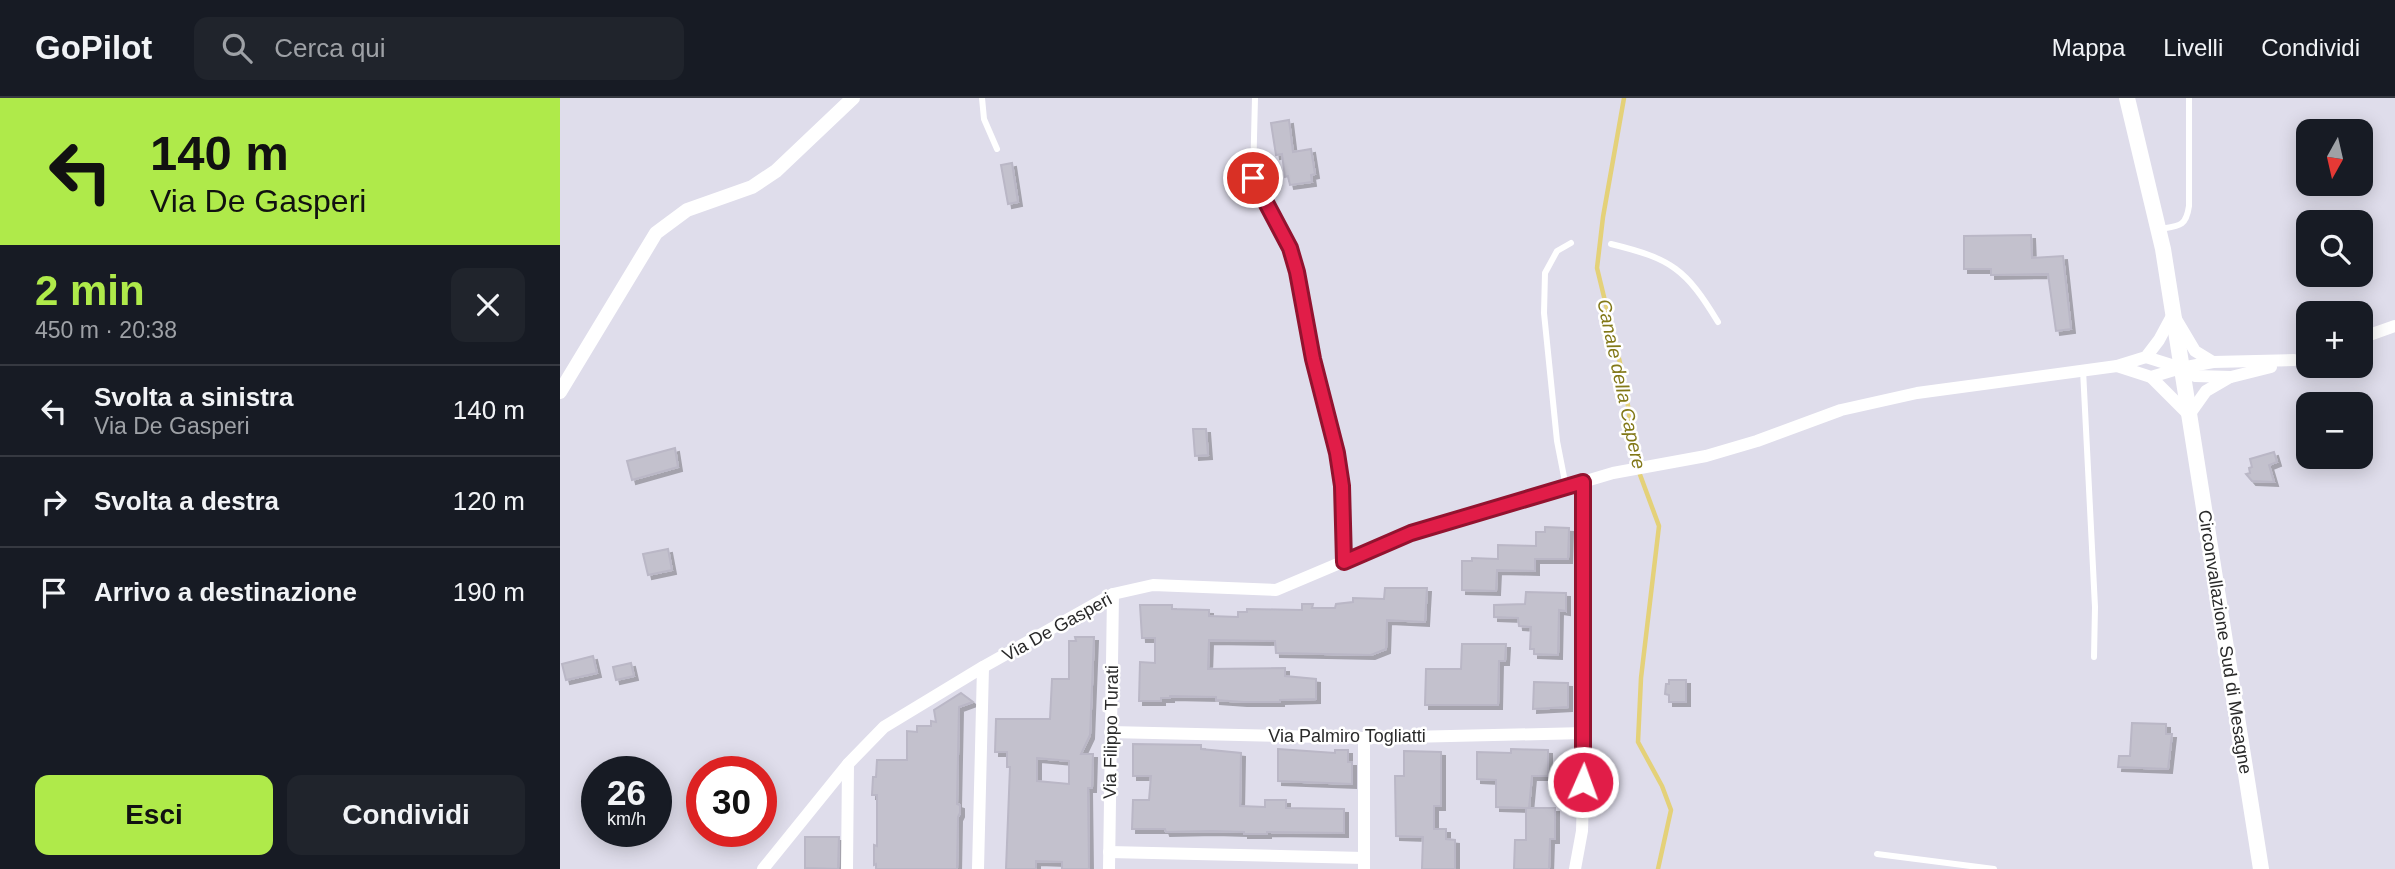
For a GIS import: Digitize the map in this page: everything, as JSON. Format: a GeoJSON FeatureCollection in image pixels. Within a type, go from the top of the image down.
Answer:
{"type":"FeatureCollection","features":[{"type":"Feature","properties":{"kind":"main road","name":"Circonvallazione Sud di Mesagne"},"geometry":{"type":"LineString","coordinates":[[2127,98],[2160,229],[2261,869]]}},
{"type":"Feature","properties":{"kind":"street"},"geometry":{"type":"LineString","coordinates":[[560,392],[656,233],[687,210],[752,187],[776,171],[853,98]]}},
{"type":"Feature","properties":{"kind":"street"},"geometry":{"type":"LineString","coordinates":[[2146,357],[2173,314]]}},
{"type":"Feature","properties":{"kind":"street"},"geometry":{"type":"LineString","coordinates":[[2173,314],[2195,351],[2213,362]]}},
{"type":"Feature","properties":{"kind":"street"},"geometry":{"type":"LineString","coordinates":[[2373,334],[2395,327]]}},
{"type":"Feature","properties":{"kind":"street"},"geometry":{"type":"LineString","coordinates":[[2117,366],[2146,357],[2181,368],[2195,376],[2231,377]]}},
{"type":"Feature","properties":{"kind":"street"},"geometry":{"type":"LineString","coordinates":[[2117,366],[2151,377],[2213,362],[2294,360]]}},
{"type":"Feature","properties":{"kind":"street"},"geometry":{"type":"LineString","coordinates":[[2151,377],[2189,415],[2206,391],[2231,377],[2294,360]]}},
{"type":"Feature","properties":{"kind":"street","name":"Via De Gasperi"},"geometry":{"type":"LineString","coordinates":[[763,869],[848,764],[884,727],[1113,594],[1153,585],[1276,590],[1411,533],[1613,473],[1706,456],[1841,411],[1917,393],[2117,366]]}},
{"type":"Feature","properties":{"kind":"street"},"geometry":{"type":"LineString","coordinates":[[1575,869],[1582,831],[1585,733],[1583,482]]}},
{"type":"Feature","properties":{"kind":"street","name":"Via Filippo Turati"},"geometry":{"type":"LineString","coordinates":[[1109,869],[1113,594]]}},
{"type":"Feature","properties":{"kind":"street"},"geometry":{"type":"LineString","coordinates":[[978,869],[984,667]]}},
{"type":"Feature","properties":{"kind":"street","name":"Via Palmiro Togliatti"},"geometry":{"type":"LineString","coordinates":[[1110,732],[1364,738],[1585,733]]}},
{"type":"Feature","properties":{"kind":"street"},"geometry":{"type":"LineString","coordinates":[[1109,852],[1364,863],[1364,738]]}},
{"type":"Feature","properties":{"kind":"street"},"geometry":{"type":"LineString","coordinates":[[847,869],[848,764]]}},
{"type":"Feature","properties":{"kind":"lane"},"geometry":{"type":"LineString","coordinates":[[982,98],[984,119],[997,149]]}},
{"type":"Feature","properties":{"kind":"lane"},"geometry":{"type":"LineString","coordinates":[[1255,98],[1253,178],[1290,248],[1297,272],[1313,359],[1337,453],[1342,486],[1344,562]]}},
{"type":"Feature","properties":{"kind":"lane"},"geometry":{"type":"LineString","coordinates":[[2160,229],[2178,226],[2187,217],[2189,98]]}},
{"type":"Feature","properties":{"kind":"lane"},"geometry":{"type":"LineString","coordinates":[[1566,487],[1557,441],[1545,326],[1545,273],[1557,251],[1571,243]]}},
{"type":"Feature","properties":{"kind":"lane"},"geometry":{"type":"LineString","coordinates":[[1611,244],[1648,253],[1679,270],[1698,289],[1718,322]]}},
{"type":"Feature","properties":{"kind":"lane"},"geometry":{"type":"LineString","coordinates":[[2083,370],[2095,607],[2094,657]]}},
{"type":"Feature","properties":{"kind":"lane"},"geometry":{"type":"LineString","coordinates":[[1877,854],[1994,869]]}},
{"type":"Feature","properties":{"kind":"building"},"geometry":{"type":"Polygon","coordinates":[[[1289,120],[1293,152],[1311,149],[1315,174],[1311,175],[1312,182],[1290,185],[1288,176],[1285,177],[1282,154],[1276,155],[1271,123],[1289,120]]]}},
{"type":"Feature","properties":{"kind":"building"},"geometry":{"type":"Polygon","coordinates":[[[1012,163],[1018,202],[1008,204],[1001,165],[1012,163]]]}},
{"type":"Feature","properties":{"kind":"building"},"geometry":{"type":"Polygon","coordinates":[[[2031,235],[2032,258],[2063,256],[2071,329],[2056,331],[2048,274],[1991,275],[1991,269],[1964,269],[1964,236],[2031,235]]]}},
{"type":"Feature","properties":{"kind":"building"},"geometry":{"type":"Polygon","coordinates":[[[1193,429],[1206,429],[1208,455],[1195,456],[1193,429]]]}},
{"type":"Feature","properties":{"kind":"building"},"geometry":{"type":"Polygon","coordinates":[[[675,448],[678,467],[632,480],[627,461],[675,448]]]}},
{"type":"Feature","properties":{"kind":"building"},"geometry":{"type":"Polygon","coordinates":[[[2274,452],[2277,462],[2269,465],[2274,482],[2252,481],[2246,474],[2250,473],[2249,468],[2252,467],[2250,459],[2274,452]]]}},
{"type":"Feature","properties":{"kind":"building"},"geometry":{"type":"Polygon","coordinates":[[[1545,527],[1569,528],[1568,559],[1535,559],[1535,571],[1497,570],[1496,591],[1462,590],[1462,561],[1472,561],[1472,558],[1498,559],[1498,545],[1536,546],[1536,532],[1545,532],[1545,527]]]}},
{"type":"Feature","properties":{"kind":"building"},"geometry":{"type":"Polygon","coordinates":[[[668,549],[672,570],[648,575],[643,554],[668,549]]]}},
{"type":"Feature","properties":{"kind":"building"},"geometry":{"type":"Polygon","coordinates":[[[1385,588],[1427,588],[1425,622],[1387,620],[1386,649],[1371,655],[1276,653],[1275,641],[1209,640],[1208,669],[1285,668],[1285,676],[1316,679],[1316,699],[1243,702],[1216,700],[1216,697],[1170,696],[1161,698],[1161,701],[1139,701],[1140,662],[1155,663],[1155,638],[1142,638],[1140,605],[1172,605],[1172,609],[1209,610],[1209,616],[1238,617],[1238,612],[1247,612],[1247,609],[1302,610],[1302,604],[1313,604],[1312,608],[1335,608],[1336,604],[1353,602],[1353,598],[1384,599],[1385,588]]]}},
{"type":"Feature","properties":{"kind":"building"},"geometry":{"type":"Polygon","coordinates":[[[1526,592],[1566,593],[1566,611],[1559,610],[1558,655],[1534,654],[1534,649],[1530,649],[1531,627],[1519,626],[1518,618],[1494,617],[1494,605],[1525,604],[1526,592]]]}},
{"type":"Feature","properties":{"kind":"building"},"geometry":{"type":"Polygon","coordinates":[[[1075,637],[1094,637],[1090,735],[1081,754],[1093,754],[1092,788],[1088,788],[1089,869],[1062,869],[1062,862],[1036,861],[1036,869],[1006,869],[1010,767],[1007,767],[1007,752],[995,752],[996,719],[1050,719],[1052,679],[1069,679],[1069,641],[1076,641],[1075,637]],[[1037,758],[1037,781],[1069,784],[1069,761],[1037,758]]]}},
{"type":"Feature","properties":{"kind":"building"},"geometry":{"type":"Polygon","coordinates":[[[1462,644],[1506,644],[1505,661],[1499,661],[1498,705],[1425,705],[1426,669],[1461,669],[1462,644]]]}},
{"type":"Feature","properties":{"kind":"building"},"geometry":{"type":"Polygon","coordinates":[[[593,656],[597,673],[566,680],[562,664],[593,656]]]}},
{"type":"Feature","properties":{"kind":"building"},"geometry":{"type":"Polygon","coordinates":[[[631,663],[634,676],[616,680],[613,667],[631,663]]]}},
{"type":"Feature","properties":{"kind":"building"},"geometry":{"type":"Polygon","coordinates":[[[1669,680],[1686,680],[1686,702],[1669,702],[1669,695],[1665,694],[1669,680]]]}},
{"type":"Feature","properties":{"kind":"building"},"geometry":{"type":"Polygon","coordinates":[[[1534,682],[1568,683],[1568,707],[1533,709],[1534,682]]]}},
{"type":"Feature","properties":{"kind":"building"},"geometry":{"type":"Polygon","coordinates":[[[961,693],[973,702],[959,707],[957,804],[960,805],[960,813],[957,869],[876,869],[874,845],[877,846],[877,795],[872,795],[877,760],[907,760],[907,731],[917,732],[917,726],[931,726],[931,721],[936,722],[934,710],[961,693]]]}},
{"type":"Feature","properties":{"kind":"building"},"geometry":{"type":"Polygon","coordinates":[[[2132,723],[2166,724],[2166,734],[2172,734],[2168,769],[2118,767],[2119,756],[2130,756],[2132,723]]]}},
{"type":"Feature","properties":{"kind":"building"},"geometry":{"type":"Polygon","coordinates":[[[1133,744],[1201,745],[1201,749],[1241,753],[1240,806],[1265,807],[1265,800],[1286,800],[1286,808],[1344,809],[1344,833],[1244,834],[1132,829],[1133,800],[1149,800],[1151,776],[1133,776],[1133,744]]]}},
{"type":"Feature","properties":{"kind":"building"},"geometry":{"type":"Polygon","coordinates":[[[1278,749],[1335,753],[1335,750],[1348,750],[1348,762],[1352,762],[1352,784],[1278,781],[1278,749]]]}},
{"type":"Feature","properties":{"kind":"building"},"geometry":{"type":"Polygon","coordinates":[[[1511,749],[1548,750],[1548,776],[1532,776],[1529,808],[1496,807],[1496,780],[1477,779],[1477,752],[1511,753],[1511,749]]]}},
{"type":"Feature","properties":{"kind":"building"},"geometry":{"type":"Polygon","coordinates":[[[1404,751],[1441,752],[1441,806],[1434,806],[1434,829],[1446,829],[1446,839],[1455,840],[1455,869],[1422,869],[1423,837],[1396,836],[1395,776],[1404,776],[1404,751]]]}},
{"type":"Feature","properties":{"kind":"building"},"geometry":{"type":"Polygon","coordinates":[[[1526,808],[1555,808],[1555,839],[1550,839],[1549,869],[1514,869],[1515,840],[1526,840],[1526,808]]]}},
{"type":"Feature","properties":{"kind":"building"},"geometry":{"type":"Polygon","coordinates":[[[805,837],[839,837],[838,869],[805,868],[805,837]]]}},
{"type":"Feature","properties":{"kind":"waterway","name":"Canale della Capere"},"geometry":{"type":"LineString","coordinates":[[1624,98],[1597,268],[1622,371],[1632,453],[1659,526],[1641,678],[1638,742],[1662,786],[1671,810],[1658,869]]}},
{"type":"Feature","properties":{"kind":"route"},"geometry":{"type":"LineString","coordinates":[[1253,178],[1290,248],[1297,272],[1313,359],[1337,453],[1342,486],[1344,562],[1411,533],[1583,482],[1583,782]]}}]}
